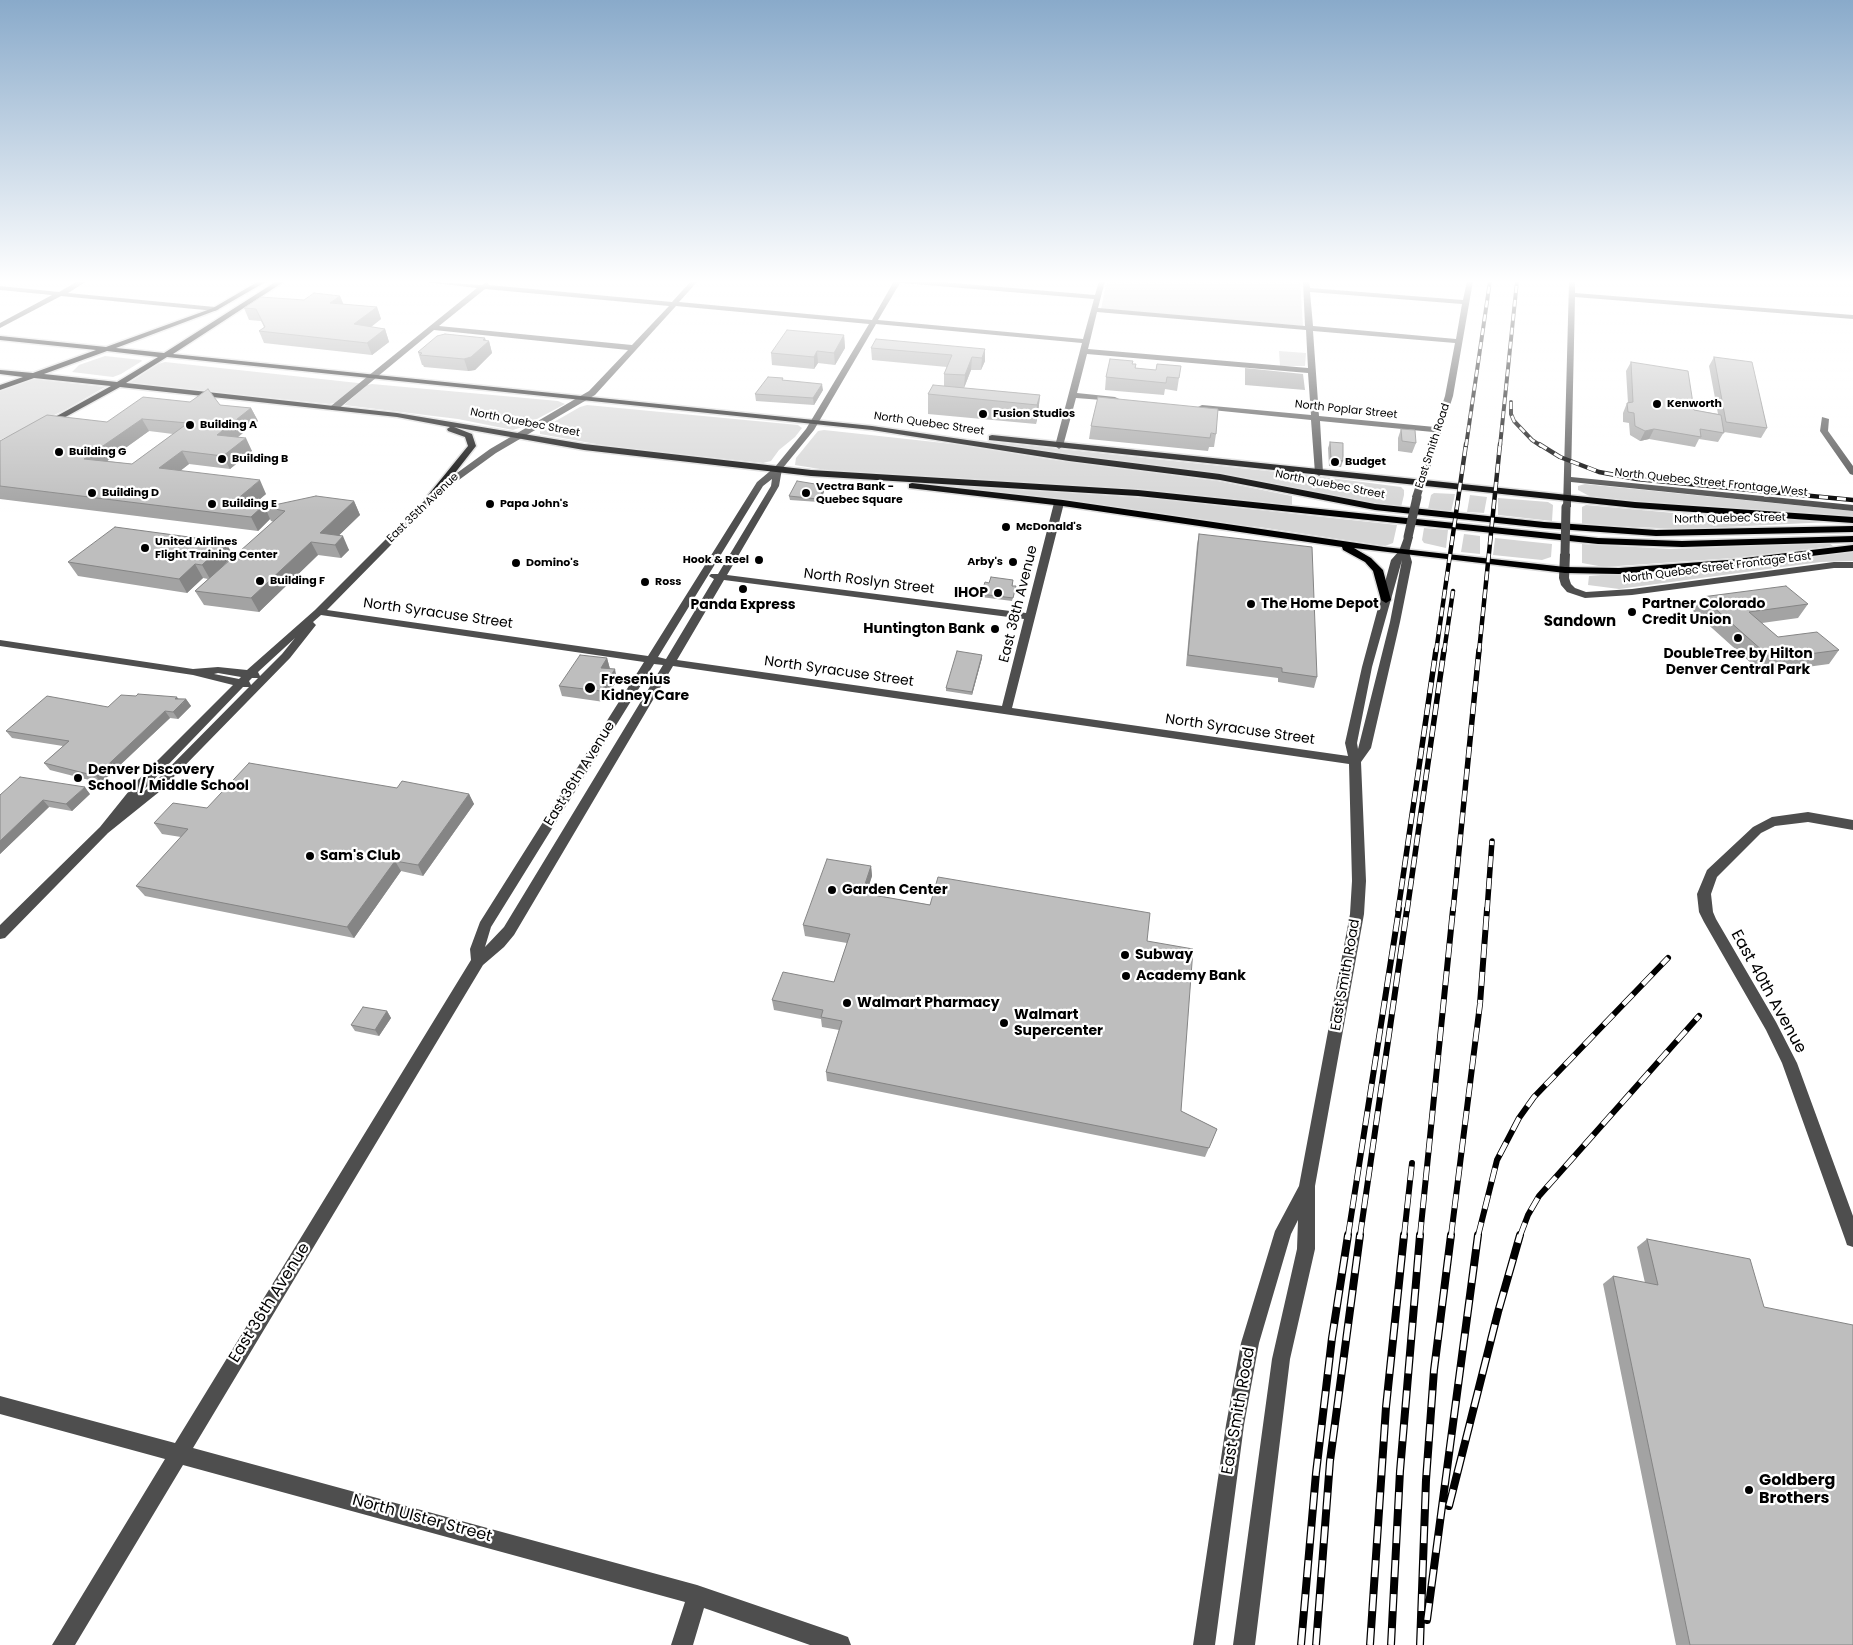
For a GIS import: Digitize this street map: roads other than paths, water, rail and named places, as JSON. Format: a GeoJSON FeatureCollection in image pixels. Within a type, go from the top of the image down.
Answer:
{"type":"FeatureCollection","features":[{"type":"Feature","properties":{"kind":"main road"},"geometry":{"type":"LineString","coordinates":[[0,388],[82,358]]}},
{"type":"Feature","properties":{"kind":"main road"},"geometry":{"type":"LineString","coordinates":[[76,380],[68,374],[68,369],[89,358]]}},
{"type":"Feature","properties":{"kind":"main road"},"geometry":{"type":"LineString","coordinates":[[37,429],[88,403],[161,358]]}},
{"type":"Feature","properties":{"kind":"main road","name":"North Quebec Street"},"geometry":{"type":"LineString","coordinates":[[181,358],[815,421],[1054,456],[1220,477],[1366,506],[1535,524],[1656,533],[1853,529]]}},
{"type":"Feature","properties":{"kind":"main road"},"geometry":{"type":"LineString","coordinates":[[198,358],[202,360]]}},
{"type":"Feature","properties":{"kind":"main road","name":"North Quebec Street"},"geometry":{"type":"LineString","coordinates":[[0,372],[415,417],[601,449],[811,473],[1146,494],[1598,541],[1687,544],[1853,539]]}},
{"type":"Feature","properties":{"kind":"main road"},"geometry":{"type":"LineString","coordinates":[[88,403],[123,392],[169,390]]}},
{"type":"Feature","properties":{"kind":"main road"},"geometry":{"type":"LineString","coordinates":[[415,417],[465,433],[472,442],[470,450],[430,499]]}},
{"type":"Feature","properties":{"kind":"main road"},"geometry":{"type":"LineString","coordinates":[[872,428],[908,429],[1319,473],[1566,503],[1853,520]]}},
{"type":"Feature","properties":{"kind":"main road"},"geometry":{"type":"LineString","coordinates":[[811,473],[1059,503],[1404,552],[1565,570],[1602,571],[1709,565],[1853,548]]}},
{"type":"Feature","properties":{"kind":"main road"},"geometry":{"type":"LineString","coordinates":[[1322,541],[1355,552],[1374,565],[1381,575],[1386,600]]}},
{"type":"Feature","properties":{"kind":"street"},"geometry":{"type":"LineString","coordinates":[[334,408],[397,358]]}},
{"type":"Feature","properties":{"kind":"street","name":"East 35th Avenue"},"geometry":{"type":"LineString","coordinates":[[0,934],[104,830],[141,784],[245,679],[289,637],[319,612],[430,499],[466,469],[519,435],[584,399],[626,358]]}},
{"type":"Feature","properties":{"kind":"street","name":"East 36th Avenue"},"geometry":{"type":"LineString","coordinates":[[478,961],[477,949],[485,926],[760,484],[778,469],[815,421],[853,358]]}},
{"type":"Feature","properties":{"kind":"street"},"geometry":{"type":"LineString","coordinates":[[1059,446],[1082,358]]}},
{"type":"Feature","properties":{"kind":"street"},"geometry":{"type":"LineString","coordinates":[[1161,358],[1312,371]]}},
{"type":"Feature","properties":{"kind":"street"},"geometry":{"type":"LineString","coordinates":[[1311,358],[1319,473]]}},
{"type":"Feature","properties":{"kind":"street","name":"East Smith Road"},"geometry":{"type":"LineString","coordinates":[[1244,1645],[1280,1358],[1306,1249],[1307,1186],[1357,914],[1359,881],[1355,761],[1351,742],[1367,667],[1396,560],[1404,552],[1420,484],[1449,396],[1456,358]]}},
{"type":"Feature","properties":{"kind":"street"},"geometry":{"type":"LineString","coordinates":[[1565,570],[1570,358]]}},
{"type":"Feature","properties":{"kind":"street"},"geometry":{"type":"LineString","coordinates":[[1072,395],[1120,399]]}},
{"type":"Feature","properties":{"kind":"street","name":"North Poplar Street"},"geometry":{"type":"LineString","coordinates":[[1195,407],[1439,430]]}},
{"type":"Feature","properties":{"kind":"street"},"geometry":{"type":"LineString","coordinates":[[1825,419],[1824,431],[1853,472]]}},
{"type":"Feature","properties":{"kind":"street","name":"East 36th Avenue"},"geometry":{"type":"LineString","coordinates":[[64,1645],[478,961],[499,943],[508,931],[775,486],[778,469]]}},
{"type":"Feature","properties":{"kind":"street","name":"North Quebec Street Frontage West"},"geometry":{"type":"LineString","coordinates":[[1567,479],[1853,508]]}},
{"type":"Feature","properties":{"kind":"street","name":"East 38th Avenue"},"geometry":{"type":"LineString","coordinates":[[1006,711],[1059,503]]}},
{"type":"Feature","properties":{"kind":"street","name":"East Smith Road"},"geometry":{"type":"LineString","coordinates":[[1355,761],[1366,748],[1407,562],[1404,552]]}},
{"type":"Feature","properties":{"kind":"street","name":"North Quebec Street Frontage East"},"geometry":{"type":"LineString","coordinates":[[1565,570],[1564,578],[1568,587],[1585,595],[1632,592],[1834,565],[1853,565]]}},
{"type":"Feature","properties":{"kind":"street","name":"North Roslyn Street"},"geometry":{"type":"LineString","coordinates":[[704,574],[1030,617]]}},
{"type":"Feature","properties":{"kind":"street","name":"East 35th Avenue"},"geometry":{"type":"LineString","coordinates":[[104,830],[155,789],[261,681],[297,642],[319,612]]}},
{"type":"Feature","properties":{"kind":"street","name":"North Syracuse Street"},"geometry":{"type":"LineString","coordinates":[[319,612],[1355,761]]}},
{"type":"Feature","properties":{"kind":"street"},"geometry":{"type":"LineString","coordinates":[[0,643],[193,672],[211,679],[261,681]]}},
{"type":"Feature","properties":{"kind":"street","name":"East 40th Avenue"},"geometry":{"type":"LineString","coordinates":[[1853,825],[1831,819],[1803,817],[1780,820],[1764,825],[1712,874],[1706,885],[1704,903],[1719,938],[1771,1026],[1786,1057],[1853,1239]]}},
{"type":"Feature","properties":{"kind":"street","name":"East Smith Road"},"geometry":{"type":"LineString","coordinates":[[1204,1645],[1235,1425],[1250,1343],[1283,1231],[1307,1186]]}},
{"type":"Feature","properties":{"kind":"street","name":"North Ulster Street"},"geometry":{"type":"LineString","coordinates":[[0,1405],[697,1595],[840,1645]]}},
{"type":"Feature","properties":{"kind":"street"},"geometry":{"type":"LineString","coordinates":[[682,1645],[697,1595]]}},
{"type":"Feature","properties":{"kind":"railway"},"geometry":{"type":"LineString","coordinates":[[1466,446],[1479,358]]}},
{"type":"Feature","properties":{"kind":"railway"},"geometry":{"type":"LineString","coordinates":[[1500,446],[1509,358]]}},
{"type":"Feature","properties":{"kind":"railway"},"geometry":{"type":"LineString","coordinates":[[1511,402],[1511,414],[1514,421],[1532,440],[1541,446]]}},
{"type":"Feature","properties":{"kind":"railway"},"geometry":{"type":"LineString","coordinates":[[1436,652],[1466,444]]}},
{"type":"Feature","properties":{"kind":"railway"},"geometry":{"type":"LineString","coordinates":[[1479,652],[1500,444]]}},
{"type":"Feature","properties":{"kind":"railway"},"geometry":{"type":"LineString","coordinates":[[1539,444],[1560,457],[1599,472],[1637,479],[1853,500]]}},
{"type":"Feature","properties":{"kind":"railway"},"geometry":{"type":"LineString","coordinates":[[1444,652],[1453,591]]}},
{"type":"Feature","properties":{"kind":"railway"},"geometry":{"type":"LineString","coordinates":[[1398,911],[1436,650]]}},
{"type":"Feature","properties":{"kind":"railway"},"geometry":{"type":"LineString","coordinates":[[1407,911],[1444,650]]}},
{"type":"Feature","properties":{"kind":"railway"},"geometry":{"type":"LineString","coordinates":[[1453,911],[1479,650]]}},
{"type":"Feature","properties":{"kind":"railway"},"geometry":{"type":"LineString","coordinates":[[1487,911],[1492,841]]}},
{"type":"Feature","properties":{"kind":"railway"},"geometry":{"type":"LineString","coordinates":[[1348,1236],[1399,909]]}},
{"type":"Feature","properties":{"kind":"railway"},"geometry":{"type":"LineString","coordinates":[[1360,1236],[1407,909]]}},
{"type":"Feature","properties":{"kind":"railway"},"geometry":{"type":"LineString","coordinates":[[1420,1236],[1453,909]]}},
{"type":"Feature","properties":{"kind":"railway"},"geometry":{"type":"LineString","coordinates":[[1451,1236],[1480,1004],[1487,909]]}},
{"type":"Feature","properties":{"kind":"railway"},"geometry":{"type":"LineString","coordinates":[[1478,1236],[1497,1160],[1519,1118],[1534,1097],[1668,958]]}},
{"type":"Feature","properties":{"kind":"railway"},"geometry":{"type":"LineString","coordinates":[[1520,1236],[1528,1215],[1539,1196],[1699,1016]]}},
{"type":"Feature","properties":{"kind":"railway"},"geometry":{"type":"LineString","coordinates":[[1404,1236],[1412,1163]]}},
{"type":"Feature","properties":{"kind":"railway"},"geometry":{"type":"LineString","coordinates":[[1301,1645],[1316,1473],[1332,1338],[1348,1235]]}},
{"type":"Feature","properties":{"kind":"railway"},"geometry":{"type":"LineString","coordinates":[[1316,1645],[1330,1461],[1360,1235]]}},
{"type":"Feature","properties":{"kind":"railway"},"geometry":{"type":"LineString","coordinates":[[1370,1645],[1386,1407],[1404,1235]]}},
{"type":"Feature","properties":{"kind":"railway"},"geometry":{"type":"LineString","coordinates":[[1391,1645],[1400,1471],[1420,1235]]}},
{"type":"Feature","properties":{"kind":"railway"},"geometry":{"type":"LineString","coordinates":[[1420,1645],[1426,1480],[1434,1370],[1451,1235]]}},
{"type":"Feature","properties":{"kind":"railway"},"geometry":{"type":"LineString","coordinates":[[1427,1620],[1478,1235]]}},
{"type":"Feature","properties":{"kind":"railway"},"geometry":{"type":"LineString","coordinates":[[1449,1506],[1498,1312],[1520,1235]]}},
{"type":"Feature","properties":{"kind":"place","name":"Kenworth"},"geometry":{"type":"Point","coordinates":[1657,404]}},
{"type":"Feature","properties":{"kind":"place","name":"Fusion Studios"},"geometry":{"type":"Point","coordinates":[983,414]}},
{"type":"Feature","properties":{"kind":"place","name":"Building A"},"geometry":{"type":"Point","coordinates":[190,425]}},
{"type":"Feature","properties":{"kind":"place","name":"Building G"},"geometry":{"type":"Point","coordinates":[59,452]}},
{"type":"Feature","properties":{"kind":"place","name":"Building B"},"geometry":{"type":"Point","coordinates":[222,459]}},
{"type":"Feature","properties":{"kind":"place","name":"Budget"},"geometry":{"type":"Point","coordinates":[1335,462]}},
{"type":"Feature","properties":{"kind":"place","name":"Building D"},"geometry":{"type":"Point","coordinates":[92,493]}},
{"type":"Feature","properties":{"kind":"place","name":"Vectra Bank - Quebec Square"},"geometry":{"type":"Point","coordinates":[806,493]}},
{"type":"Feature","properties":{"kind":"place","name":"Building E"},"geometry":{"type":"Point","coordinates":[212,504]}},
{"type":"Feature","properties":{"kind":"place","name":"Papa John's"},"geometry":{"type":"Point","coordinates":[490,504]}},
{"type":"Feature","properties":{"kind":"place","name":"McDonald's"},"geometry":{"type":"Point","coordinates":[1006,527]}},
{"type":"Feature","properties":{"kind":"place","name":"United Airlines Flight Training Center"},"geometry":{"type":"Point","coordinates":[145,548]}},
{"type":"Feature","properties":{"kind":"place","name":"Hook & Reel"},"geometry":{"type":"Point","coordinates":[759,560]}},
{"type":"Feature","properties":{"kind":"place","name":"Arby's"},"geometry":{"type":"Point","coordinates":[1013,562]}},
{"type":"Feature","properties":{"kind":"place","name":"Domino's"},"geometry":{"type":"Point","coordinates":[516,563]}},
{"type":"Feature","properties":{"kind":"place","name":"Building F"},"geometry":{"type":"Point","coordinates":[260,581]}},
{"type":"Feature","properties":{"kind":"place","name":"Ross"},"geometry":{"type":"Point","coordinates":[645,582]}},
{"type":"Feature","properties":{"kind":"place","name":"Panda Express"},"geometry":{"type":"Point","coordinates":[743,589]}},
{"type":"Feature","properties":{"kind":"place","name":"IHOP"},"geometry":{"type":"Point","coordinates":[998,593]}},
{"type":"Feature","properties":{"kind":"place","name":"The Home Depot"},"geometry":{"type":"Point","coordinates":[1251,604]}},
{"type":"Feature","properties":{"kind":"place","name":"Partner Colorado Credit Union"},"geometry":{"type":"Point","coordinates":[1632,612]}},
{"type":"Feature","properties":{"kind":"place","name":"Huntington Bank"},"geometry":{"type":"Point","coordinates":[995,629]}},
{"type":"Feature","properties":{"kind":"place","name":"DoubleTree by Hilton Denver Central Park"},"geometry":{"type":"Point","coordinates":[1738,638]}},
{"type":"Feature","properties":{"kind":"place","name":"Fresenius Kidney Care"},"geometry":{"type":"Point","coordinates":[590,688]}},
{"type":"Feature","properties":{"kind":"place","name":"Denver Discovery School / Middle School"},"geometry":{"type":"Point","coordinates":[78,778]}},
{"type":"Feature","properties":{"kind":"place","name":"Sam's Club"},"geometry":{"type":"Point","coordinates":[310,856]}},
{"type":"Feature","properties":{"kind":"place","name":"Garden Center"},"geometry":{"type":"Point","coordinates":[832,890]}},
{"type":"Feature","properties":{"kind":"place","name":"Subway"},"geometry":{"type":"Point","coordinates":[1125,955]}},
{"type":"Feature","properties":{"kind":"place","name":"Academy Bank"},"geometry":{"type":"Point","coordinates":[1126,976]}},
{"type":"Feature","properties":{"kind":"place","name":"Walmart Pharmacy"},"geometry":{"type":"Point","coordinates":[847,1003]}},
{"type":"Feature","properties":{"kind":"place","name":"Walmart Supercenter"},"geometry":{"type":"Point","coordinates":[1004,1023]}},
{"type":"Feature","properties":{"kind":"place","name":"Goldberg Brothers"},"geometry":{"type":"Point","coordinates":[1749,1490]}},
{"type":"Feature","properties":{"kind":"district","name":"Sandown"},"geometry":{"type":"Point","coordinates":[1580,622]}}]}
